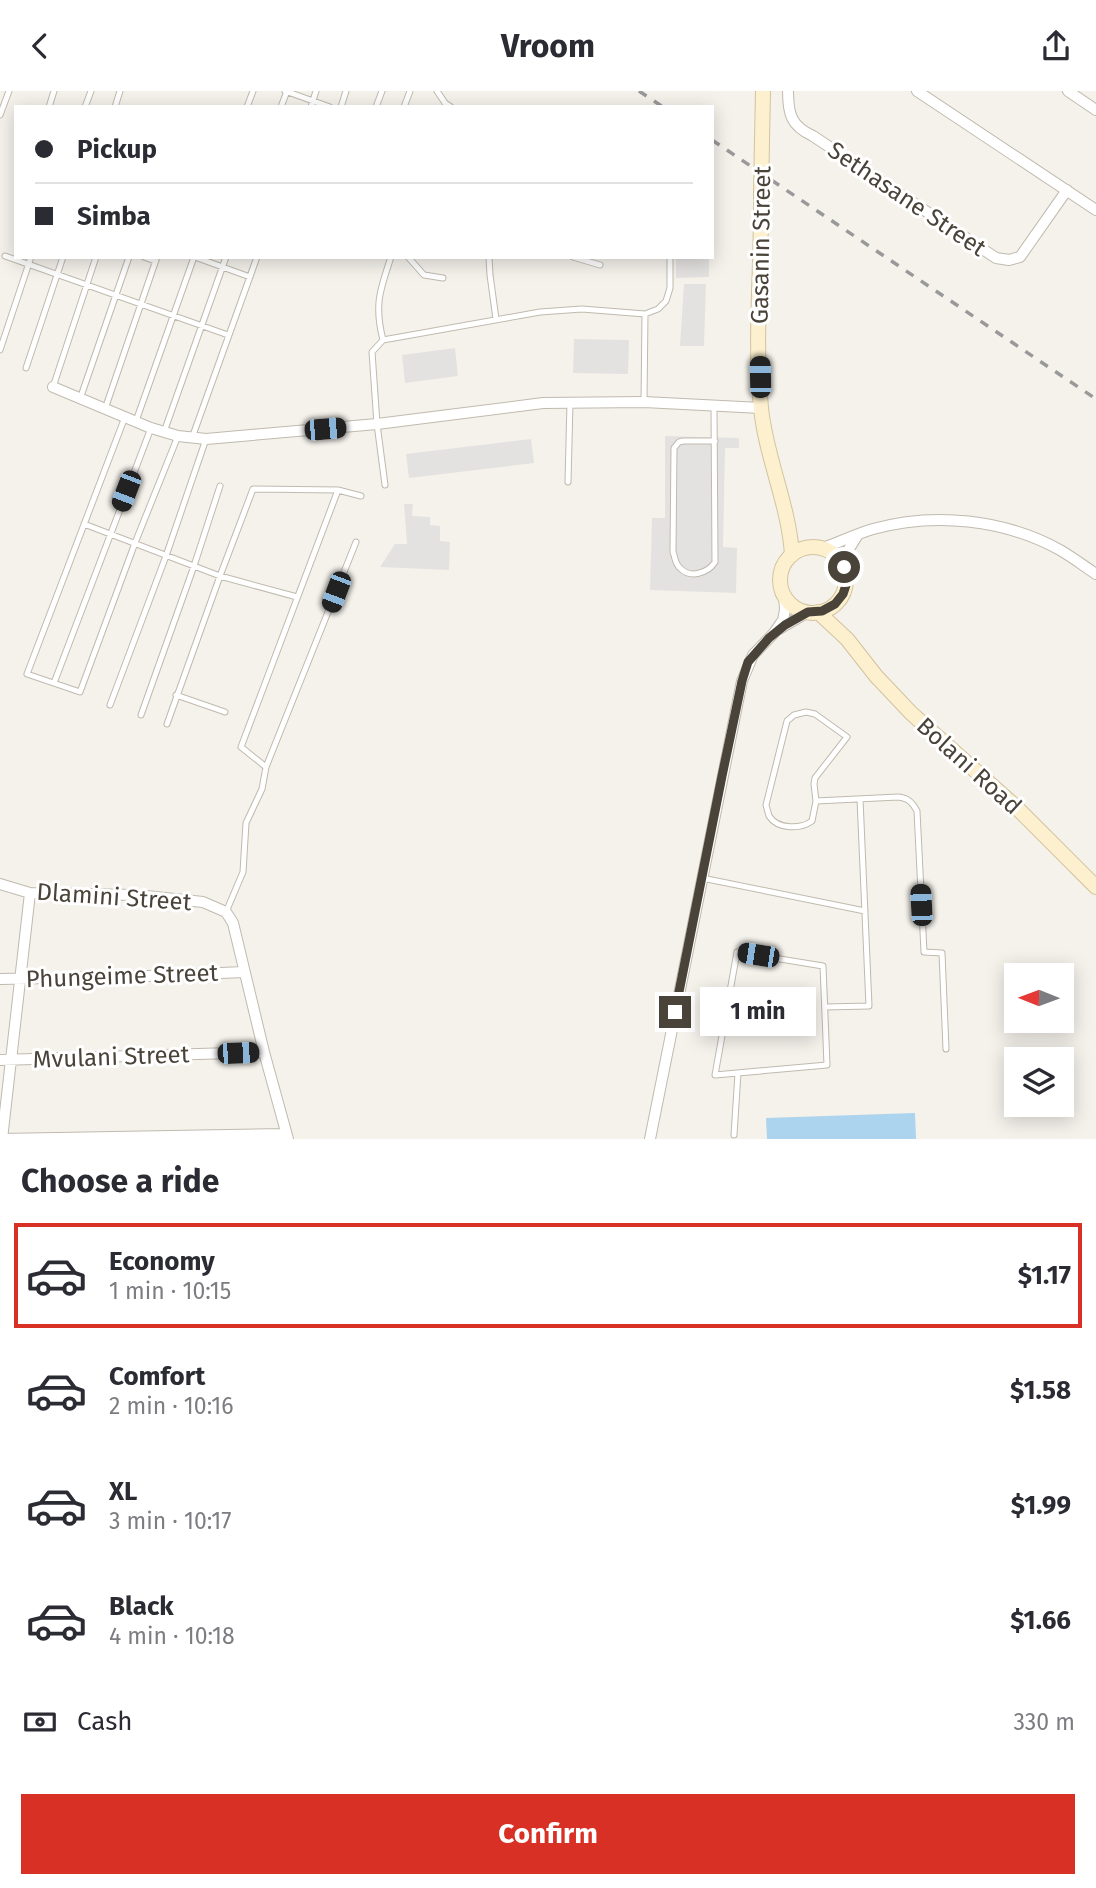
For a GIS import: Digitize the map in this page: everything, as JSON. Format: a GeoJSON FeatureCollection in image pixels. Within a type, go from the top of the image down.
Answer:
{"type":"FeatureCollection","features":[{"type":"Feature","properties":{"kind":"street","name":"Gasanin Street"},"geometry":{"type":"LineString","coordinates":[[763,91],[761,408],[788,521],[792,555]]}},
{"type":"Feature","properties":{"kind":"street","name":"Sethasane Street"},"geometry":{"type":"LineString","coordinates":[[788,91],[789,112],[798,129],[813,136],[996,258],[1016,259],[1024,253],[1067,190]]}},
{"type":"Feature","properties":{"kind":"street"},"geometry":{"type":"LineString","coordinates":[[917,91],[1096,210]]}},
{"type":"Feature","properties":{"kind":"street"},"geometry":{"type":"LineString","coordinates":[[1068,91],[1096,110]]}},
{"type":"Feature","properties":{"kind":"street"},"geometry":{"type":"LineString","coordinates":[[53,387],[151,428],[178,436],[206,439],[377,423],[543,403],[644,402],[761,408]]}},
{"type":"Feature","properties":{"kind":"street","name":"Gasanin Street"},"geometry":{"type":"LineString","coordinates":[[788,521],[794,533],[816,547]]}},
{"type":"Feature","properties":{"kind":"street"},"geometry":{"type":"LineString","coordinates":[[650,1139],[745,670],[753,655],[783,620],[785,595],[780,582],[785,563],[800,549],[816,547],[895,524],[967,521],[1037,539],[1060,550],[1096,574]]}},
{"type":"Feature","properties":{"kind":"street"},"geometry":{"type":"LineString","coordinates":[[841,562],[859,534]]}},
{"type":"Feature","properties":{"kind":"street"},"geometry":{"type":"LineString","coordinates":[[774,633],[813,612],[828,609],[843,594],[846,573],[841,562],[834,554],[816,547]]}},
{"type":"Feature","properties":{"kind":"street"},"geometry":{"type":"LineString","coordinates":[[785,595],[796,607],[813,612]]}},
{"type":"Feature","properties":{"kind":"street","name":"Bolani Road"},"geometry":{"type":"LineString","coordinates":[[835,604],[847,639]]}},
{"type":"Feature","properties":{"kind":"street","name":"Bolani Road"},"geometry":{"type":"LineString","coordinates":[[813,612],[847,639],[876,676],[911,713],[1016,807],[1096,887]]}},
{"type":"Feature","properties":{"kind":"street","name":"Dlamini Street"},"geometry":{"type":"LineString","coordinates":[[0,884],[30,893],[137,895],[195,901],[211,904],[226,912]]}},
{"type":"Feature","properties":{"kind":"street"},"geometry":{"type":"LineString","coordinates":[[30,893],[20,979],[5,1060],[1,1139],[287,1136],[233,922],[226,912]]}},
{"type":"Feature","properties":{"kind":"street","name":"Phungeime Street"},"geometry":{"type":"LineString","coordinates":[[0,979],[244,972]]}},
{"type":"Feature","properties":{"kind":"street","name":"Mvulani Street"},"geometry":{"type":"LineString","coordinates":[[5,1060],[264,1052]]}},
{"type":"Feature","properties":{"kind":"lane"},"geometry":{"type":"LineString","coordinates":[[0,115],[9,91]]}},
{"type":"Feature","properties":{"kind":"lane"},"geometry":{"type":"LineString","coordinates":[[286,91],[312,104],[316,91]]}},
{"type":"Feature","properties":{"kind":"lane"},"geometry":{"type":"LineString","coordinates":[[437,91],[444,105]]}},
{"type":"Feature","properties":{"kind":"lane"},"geometry":{"type":"LineString","coordinates":[[5,256],[228,335]]}},
{"type":"Feature","properties":{"kind":"lane"},"geometry":{"type":"LineString","coordinates":[[0,350],[31,259]]}},
{"type":"Feature","properties":{"kind":"lane"},"geometry":{"type":"LineString","coordinates":[[26,368],[62,259]]}},
{"type":"Feature","properties":{"kind":"lane"},"geometry":{"type":"LineString","coordinates":[[53,387],[95,259]]}},
{"type":"Feature","properties":{"kind":"lane"},"geometry":{"type":"LineString","coordinates":[[80,399],[128,259]]}},
{"type":"Feature","properties":{"kind":"lane"},"geometry":{"type":"LineString","coordinates":[[105,409],[156,259]]}},
{"type":"Feature","properties":{"kind":"lane"},"geometry":{"type":"LineString","coordinates":[[178,436],[80,692],[27,674],[84,524],[131,419],[194,259]]}},
{"type":"Feature","properties":{"kind":"lane"},"geometry":{"type":"LineString","coordinates":[[200,259],[250,277]]}},
{"type":"Feature","properties":{"kind":"lane"},"geometry":{"type":"LineString","coordinates":[[163,432],[225,259]]}},
{"type":"Feature","properties":{"kind":"lane"},"geometry":{"type":"LineString","coordinates":[[192,438],[256,259]]}},
{"type":"Feature","properties":{"kind":"lane"},"geometry":{"type":"LineString","coordinates":[[383,340],[378,320],[379,294],[390,259]]}},
{"type":"Feature","properties":{"kind":"lane"},"geometry":{"type":"LineString","coordinates":[[410,259],[425,275],[443,278]]}},
{"type":"Feature","properties":{"kind":"lane"},"geometry":{"type":"LineString","coordinates":[[489,259],[496,319]]}},
{"type":"Feature","properties":{"kind":"lane"},"geometry":{"type":"LineString","coordinates":[[580,259],[600,265]]}},
{"type":"Feature","properties":{"kind":"lane"},"geometry":{"type":"LineString","coordinates":[[385,485],[372,352],[383,340],[540,313],[582,309],[645,314],[658,309],[666,301],[670,288],[670,259]]}},
{"type":"Feature","properties":{"kind":"lane"},"geometry":{"type":"LineString","coordinates":[[644,402],[645,314]]}},
{"type":"Feature","properties":{"kind":"lane"},"geometry":{"type":"LineString","coordinates":[[568,482],[570,402]]}},
{"type":"Feature","properties":{"kind":"lane"},"geometry":{"type":"LineString","coordinates":[[714,406],[715,441],[715,562],[704,573],[682,571],[673,552],[674,448],[680,442],[715,441]]}},
{"type":"Feature","properties":{"kind":"lane"},"geometry":{"type":"LineString","coordinates":[[54,683],[151,428]]}},
{"type":"Feature","properties":{"kind":"lane"},"geometry":{"type":"LineString","coordinates":[[110,705],[206,439]]}},
{"type":"Feature","properties":{"kind":"lane"},"geometry":{"type":"LineString","coordinates":[[141,715],[194,566],[219,486]]}},
{"type":"Feature","properties":{"kind":"lane"},"geometry":{"type":"LineString","coordinates":[[167,724],[253,489],[338,490],[361,496]]}},
{"type":"Feature","properties":{"kind":"lane"},"geometry":{"type":"LineString","coordinates":[[266,767],[241,747],[338,490]]}},
{"type":"Feature","properties":{"kind":"lane"},"geometry":{"type":"LineString","coordinates":[[84,524],[220,576],[297,597]]}},
{"type":"Feature","properties":{"kind":"lane"},"geometry":{"type":"LineString","coordinates":[[226,912],[243,872],[246,823],[262,789],[266,767],[356,542]]}},
{"type":"Feature","properties":{"kind":"lane"},"geometry":{"type":"LineString","coordinates":[[176,695],[225,712]]}},
{"type":"Feature","properties":{"kind":"lane"},"geometry":{"type":"LineString","coordinates":[[806,712],[816,715],[847,737],[815,778],[816,801],[812,821],[804,827],[775,822],[766,805],[787,721],[794,715],[806,712]]}},
{"type":"Feature","properties":{"kind":"lane"},"geometry":{"type":"LineString","coordinates":[[816,801],[905,798],[917,811],[924,953],[942,953],[946,1049]]}},
{"type":"Feature","properties":{"kind":"lane"},"geometry":{"type":"LineString","coordinates":[[825,1007],[869,1006],[860,799]]}},
{"type":"Feature","properties":{"kind":"lane"},"geometry":{"type":"LineString","coordinates":[[702,878],[865,911]]}},
{"type":"Feature","properties":{"kind":"lane"},"geometry":{"type":"LineString","coordinates":[[737,952],[823,966],[825,1007],[827,1065],[715,1075],[737,952]]}},
{"type":"Feature","properties":{"kind":"lane"},"geometry":{"type":"LineString","coordinates":[[734,1135],[738,1073]]}},
{"type":"Feature","properties":{"kind":"shaded area"},"geometry":{"type":"Polygon","coordinates":[[[676,259],[709,259],[709,277],[676,278],[676,259]]]}},
{"type":"Feature","properties":{"kind":"shaded area"},"geometry":{"type":"Polygon","coordinates":[[[684,284],[706,284],[704,346],[680,346],[684,284]]]}},
{"type":"Feature","properties":{"kind":"shaded area"},"geometry":{"type":"Polygon","coordinates":[[[574,339],[629,340],[628,374],[573,373],[574,339]]]}},
{"type":"Feature","properties":{"kind":"shaded area"},"geometry":{"type":"Polygon","coordinates":[[[455,348],[458,376],[405,383],[402,355],[455,348]]]}},
{"type":"Feature","properties":{"kind":"shaded area"},"geometry":{"type":"Polygon","coordinates":[[[665,436],[739,438],[739,448],[725,448],[723,547],[737,548],[736,593],[650,590],[652,518],[665,518],[665,436]]]}},
{"type":"Feature","properties":{"kind":"shaded area"},"geometry":{"type":"Polygon","coordinates":[[[531,439],[534,463],[409,478],[406,454],[531,439]]]}},
{"type":"Feature","properties":{"kind":"shaded area"},"geometry":{"type":"Polygon","coordinates":[[[404,504],[413,504],[412,516],[430,517],[430,525],[440,526],[440,541],[450,542],[449,570],[380,567],[395,544],[407,544],[404,504]]]}},
{"type":"Feature","properties":{"kind":"water"},"geometry":{"type":"Polygon","coordinates":[[[915,1113],[916,1139],[767,1139],[766,1118],[915,1113]]]}},
{"type":"Feature","properties":{"kind":"railway"},"geometry":{"type":"LineString","coordinates":[[639,91],[660,105]]}},
{"type":"Feature","properties":{"kind":"railway"},"geometry":{"type":"LineString","coordinates":[[714,141],[1096,399]]}},
{"type":"Feature","properties":{"kind":"route"},"geometry":{"type":"LineString","coordinates":[[675,1012],[722,776],[748,662],[774,633],[785,625],[808,612],[822,611],[835,604],[846,585],[844,567]]}}]}
